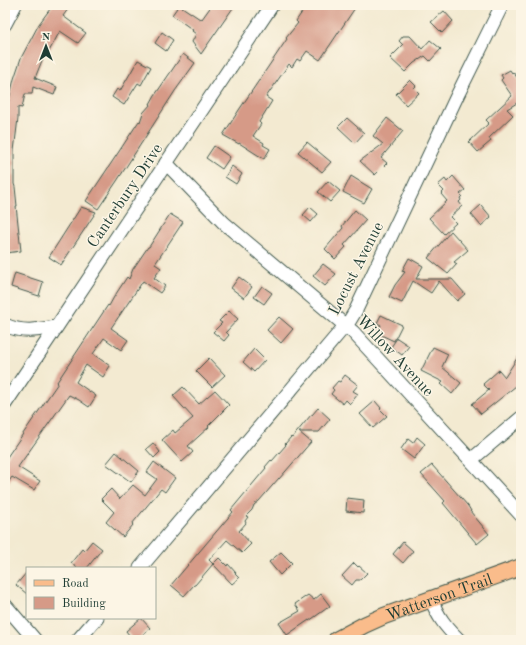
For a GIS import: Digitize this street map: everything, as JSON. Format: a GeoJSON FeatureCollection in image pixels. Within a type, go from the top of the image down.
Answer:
{"type":"FeatureCollection","features":[{"type":"Feature","properties":{"kind":"main road","name":"Watterson Trail"},"geometry":{"type":"LineString","coordinates":[[336,640],[384,616],[521,567]]}},
{"type":"Feature","properties":{"kind":"street"},"geometry":{"type":"LineString","coordinates":[[5,24],[16,5]]}},
{"type":"Feature","properties":{"kind":"street","name":"Canterbury Drive"},"geometry":{"type":"LineString","coordinates":[[5,404],[272,5]]}},
{"type":"Feature","properties":{"kind":"street","name":"Locust Avenue"},"geometry":{"type":"LineString","coordinates":[[141,567],[346,325],[356,310],[457,96],[502,5]]}},
{"type":"Feature","properties":{"kind":"street","name":"Willow Avenue"},"geometry":{"type":"LineString","coordinates":[[166,163],[224,223],[346,325],[521,515]]}},
{"type":"Feature","properties":{"kind":"street"},"geometry":{"type":"LineString","coordinates":[[5,325],[22,330],[37,330],[56,327]]}},
{"type":"Feature","properties":{"kind":"street"},"geometry":{"type":"LineString","coordinates":[[471,460],[521,418]]}},
{"type":"Feature","properties":{"kind":"street"},"geometry":{"type":"LineString","coordinates":[[431,599],[445,625],[459,640]]}},
{"type":"Feature","properties":{"kind":"street"},"geometry":{"type":"LineString","coordinates":[[5,604],[35,640]]}},
{"type":"Feature","properties":{"kind":"street"},"geometry":{"type":"LineString","coordinates":[[78,640],[96,619]]}},
{"type":"Feature","properties":{"kind":"building"},"geometry":{"type":"Polygon","coordinates":[[[53,5],[71,5],[63,16],[86,33],[78,43],[60,31],[47,55],[45,53],[35,78],[57,87],[54,95],[33,87],[32,94],[25,94],[22,108],[18,107],[14,151],[14,184],[21,251],[6,253],[5,116],[21,58],[39,24],[53,5]]]}},
{"type":"Feature","properties":{"kind":"building"},"geometry":{"type":"Polygon","coordinates":[[[179,5],[202,19],[212,5],[235,5],[201,54],[192,42],[196,34],[192,31],[193,30],[172,15],[179,5]]]}},
{"type":"Feature","properties":{"kind":"building"},"geometry":{"type":"Polygon","coordinates":[[[307,5],[357,5],[320,60],[307,51],[300,61],[297,59],[292,67],[289,64],[266,97],[272,101],[259,122],[261,124],[253,136],[270,149],[264,159],[223,135],[287,39],[286,38],[298,23],[296,21],[307,5]]]}},
{"type":"Feature","properties":{"kind":"building"},"geometry":{"type":"Polygon","coordinates":[[[444,11],[453,21],[442,33],[431,22],[444,11]]]}},
{"type":"Feature","properties":{"kind":"building"},"geometry":{"type":"Polygon","coordinates":[[[162,32],[173,40],[166,51],[155,43],[162,32]]]}},
{"type":"Feature","properties":{"kind":"building"},"geometry":{"type":"Polygon","coordinates":[[[403,36],[410,36],[422,49],[430,40],[441,49],[430,61],[425,56],[414,63],[405,72],[390,58],[403,45],[399,41],[403,36]]]}},
{"type":"Feature","properties":{"kind":"building"},"geometry":{"type":"Polygon","coordinates":[[[183,54],[195,63],[98,209],[86,201],[139,121],[140,122],[143,113],[151,104],[155,95],[183,54]]]}},
{"type":"Feature","properties":{"kind":"building"},"geometry":{"type":"Polygon","coordinates":[[[138,60],[151,67],[141,85],[138,83],[124,105],[112,97],[117,89],[120,91],[138,60]]]}},
{"type":"Feature","properties":{"kind":"building"},"geometry":{"type":"Polygon","coordinates":[[[510,70],[521,83],[521,109],[517,103],[507,109],[513,115],[489,138],[491,141],[478,152],[469,142],[489,123],[486,120],[512,96],[501,80],[503,78],[501,75],[510,70]]]}},
{"type":"Feature","properties":{"kind":"building"},"geometry":{"type":"Polygon","coordinates":[[[410,80],[416,86],[414,88],[419,93],[406,105],[396,94],[410,80]]]}},
{"type":"Feature","properties":{"kind":"building"},"geometry":{"type":"Polygon","coordinates":[[[347,118],[364,133],[355,143],[338,127],[347,118]]]}},
{"type":"Feature","properties":{"kind":"building"},"geometry":{"type":"Polygon","coordinates":[[[387,118],[403,131],[381,158],[387,163],[375,175],[360,161],[383,144],[373,136],[387,118]]]}},
{"type":"Feature","properties":{"kind":"building"},"geometry":{"type":"Polygon","coordinates":[[[307,142],[331,162],[322,172],[298,152],[307,142]]]}},
{"type":"Feature","properties":{"kind":"building"},"geometry":{"type":"Polygon","coordinates":[[[214,146],[230,157],[222,169],[206,158],[214,146]]]}},
{"type":"Feature","properties":{"kind":"building"},"geometry":{"type":"Polygon","coordinates":[[[232,166],[242,174],[236,184],[225,177],[232,166]]]}},
{"type":"Feature","properties":{"kind":"building"},"geometry":{"type":"Polygon","coordinates":[[[351,176],[372,189],[364,203],[343,192],[351,176]]]}},
{"type":"Feature","properties":{"kind":"building"},"geometry":{"type":"Polygon","coordinates":[[[453,176],[465,190],[460,194],[462,196],[459,202],[462,206],[450,217],[456,223],[444,234],[429,218],[447,201],[441,194],[444,191],[438,185],[445,179],[447,182],[453,176]]]}},
{"type":"Feature","properties":{"kind":"building"},"geometry":{"type":"Polygon","coordinates":[[[328,181],[340,191],[330,202],[318,192],[328,181]]]}},
{"type":"Feature","properties":{"kind":"building"},"geometry":{"type":"Polygon","coordinates":[[[481,205],[491,217],[481,226],[471,214],[481,205]]]}},
{"type":"Feature","properties":{"kind":"building"},"geometry":{"type":"Polygon","coordinates":[[[81,207],[96,212],[61,265],[49,257],[81,207]]]}},
{"type":"Feature","properties":{"kind":"building"},"geometry":{"type":"Polygon","coordinates":[[[310,207],[318,214],[311,222],[303,215],[310,207]]]}},
{"type":"Feature","properties":{"kind":"building"},"geometry":{"type":"Polygon","coordinates":[[[355,210],[366,220],[344,245],[346,247],[335,259],[325,249],[343,228],[342,226],[355,210]]]}},
{"type":"Feature","properties":{"kind":"building"},"geometry":{"type":"Polygon","coordinates":[[[170,214],[183,222],[155,264],[161,268],[154,278],[165,286],[160,293],[143,281],[111,328],[128,340],[121,350],[104,338],[93,354],[110,366],[103,377],[86,365],[76,382],[96,396],[89,407],[69,395],[18,467],[40,481],[34,490],[12,477],[5,487],[5,460],[58,383],[57,382],[127,277],[129,279],[133,269],[170,214]]]}},
{"type":"Feature","properties":{"kind":"building"},"geometry":{"type":"Polygon","coordinates":[[[451,231],[468,250],[454,262],[457,264],[448,274],[428,258],[451,231]]]}},
{"type":"Feature","properties":{"kind":"building"},"geometry":{"type":"Polygon","coordinates":[[[409,258],[423,266],[416,279],[452,279],[465,294],[457,301],[439,281],[431,293],[413,281],[402,303],[389,297],[395,285],[405,272],[402,271],[409,258]]]}},
{"type":"Feature","properties":{"kind":"building"},"geometry":{"type":"Polygon","coordinates":[[[323,264],[336,274],[325,286],[313,276],[323,264]]]}},
{"type":"Feature","properties":{"kind":"building"},"geometry":{"type":"Polygon","coordinates":[[[15,273],[43,282],[39,296],[11,287],[15,273]]]}},
{"type":"Feature","properties":{"kind":"building"},"geometry":{"type":"Polygon","coordinates":[[[239,277],[252,287],[244,298],[231,288],[239,277]]]}},
{"type":"Feature","properties":{"kind":"building"},"geometry":{"type":"Polygon","coordinates":[[[262,286],[272,293],[264,304],[254,297],[262,286]]]}},
{"type":"Feature","properties":{"kind":"building"},"geometry":{"type":"Polygon","coordinates":[[[229,311],[238,319],[226,332],[229,335],[224,341],[213,332],[222,323],[219,321],[229,311]]]}},
{"type":"Feature","properties":{"kind":"building"},"geometry":{"type":"Polygon","coordinates":[[[381,315],[402,325],[394,341],[379,334],[380,331],[378,331],[381,325],[377,323],[381,315]]]}},
{"type":"Feature","properties":{"kind":"building"},"geometry":{"type":"Polygon","coordinates":[[[279,317],[293,329],[281,343],[267,330],[279,317]]]}},
{"type":"Feature","properties":{"kind":"building"},"geometry":{"type":"Polygon","coordinates":[[[397,338],[409,346],[402,355],[391,347],[397,338]]]}},
{"type":"Feature","properties":{"kind":"building"},"geometry":{"type":"Polygon","coordinates":[[[433,347],[448,354],[442,367],[461,383],[452,394],[441,384],[443,382],[421,371],[433,347]]]}},
{"type":"Feature","properties":{"kind":"building"},"geometry":{"type":"Polygon","coordinates":[[[254,349],[265,360],[254,372],[243,362],[254,349]]]}},
{"type":"Feature","properties":{"kind":"building"},"geometry":{"type":"Polygon","coordinates":[[[521,352],[521,382],[481,414],[472,404],[489,390],[483,384],[499,370],[505,377],[521,352]]]}},
{"type":"Feature","properties":{"kind":"building"},"geometry":{"type":"Polygon","coordinates":[[[209,358],[225,375],[212,387],[196,371],[209,358]]]}},
{"type":"Feature","properties":{"kind":"building"},"geometry":{"type":"Polygon","coordinates":[[[345,375],[358,385],[353,391],[358,394],[350,404],[346,400],[343,404],[331,394],[334,390],[332,388],[338,381],[340,382],[345,375]]]}},
{"type":"Feature","properties":{"kind":"building"},"geometry":{"type":"Polygon","coordinates":[[[183,387],[199,404],[215,390],[229,405],[208,426],[209,427],[188,446],[193,452],[182,462],[162,440],[173,430],[175,433],[193,418],[173,396],[183,387]]]}},
{"type":"Feature","properties":{"kind":"building"},"geometry":{"type":"Polygon","coordinates":[[[375,401],[387,416],[373,428],[360,414],[375,401]]]}},
{"type":"Feature","properties":{"kind":"building"},"geometry":{"type":"Polygon","coordinates":[[[318,408],[330,419],[319,432],[299,432],[311,442],[254,505],[252,510],[246,516],[248,517],[245,521],[246,523],[239,531],[251,544],[242,553],[227,540],[209,560],[213,564],[184,596],[171,585],[233,512],[231,510],[266,468],[265,467],[318,408]]]}},
{"type":"Feature","properties":{"kind":"building"},"geometry":{"type":"Polygon","coordinates":[[[417,437],[425,444],[414,459],[401,449],[408,439],[413,443],[417,437]]]}},
{"type":"Feature","properties":{"kind":"building"},"geometry":{"type":"Polygon","coordinates":[[[153,443],[160,452],[154,458],[146,449],[153,443]]]}},
{"type":"Feature","properties":{"kind":"building"},"geometry":{"type":"Polygon","coordinates":[[[116,452],[139,471],[131,482],[106,464],[116,452]]]}},
{"type":"Feature","properties":{"kind":"building"},"geometry":{"type":"Polygon","coordinates":[[[154,462],[175,478],[165,492],[161,489],[123,537],[106,522],[114,512],[101,499],[111,489],[120,499],[133,485],[145,495],[157,479],[147,472],[154,462]]]}},
{"type":"Feature","properties":{"kind":"building"},"geometry":{"type":"Polygon","coordinates":[[[432,465],[468,506],[470,511],[489,534],[477,544],[443,503],[445,501],[421,474],[432,465]]]}},
{"type":"Feature","properties":{"kind":"building"},"geometry":{"type":"Polygon","coordinates":[[[347,498],[364,500],[363,513],[346,511],[347,498]]]}},
{"type":"Feature","properties":{"kind":"building"},"geometry":{"type":"Polygon","coordinates":[[[92,541],[102,549],[88,567],[76,567],[71,563],[82,549],[84,551],[92,541]]]}},
{"type":"Feature","properties":{"kind":"building"},"geometry":{"type":"Polygon","coordinates":[[[403,542],[413,551],[403,563],[393,554],[403,542]]]}},
{"type":"Feature","properties":{"kind":"building"},"geometry":{"type":"Polygon","coordinates":[[[281,552],[292,563],[280,575],[269,562],[281,552]]]}},
{"type":"Feature","properties":{"kind":"building"},"geometry":{"type":"Polygon","coordinates":[[[219,558],[227,566],[228,564],[239,578],[232,584],[213,564],[219,558]]]}},
{"type":"Feature","properties":{"kind":"building"},"geometry":{"type":"Polygon","coordinates":[[[354,563],[367,573],[360,580],[356,580],[352,585],[342,576],[354,563]]]}},
{"type":"Feature","properties":{"kind":"building"},"geometry":{"type":"Polygon","coordinates":[[[26,573],[26,593],[16,585],[26,573]]]}},
{"type":"Feature","properties":{"kind":"building"},"geometry":{"type":"Polygon","coordinates":[[[321,594],[330,606],[287,635],[279,623],[300,611],[295,604],[308,595],[314,600],[321,594]]]}},
{"type":"Feature","properties":{"kind":"building"},"geometry":{"type":"Polygon","coordinates":[[[140,619],[142,619],[150,628],[137,640],[133,640],[126,631],[140,619]]]}}]}
